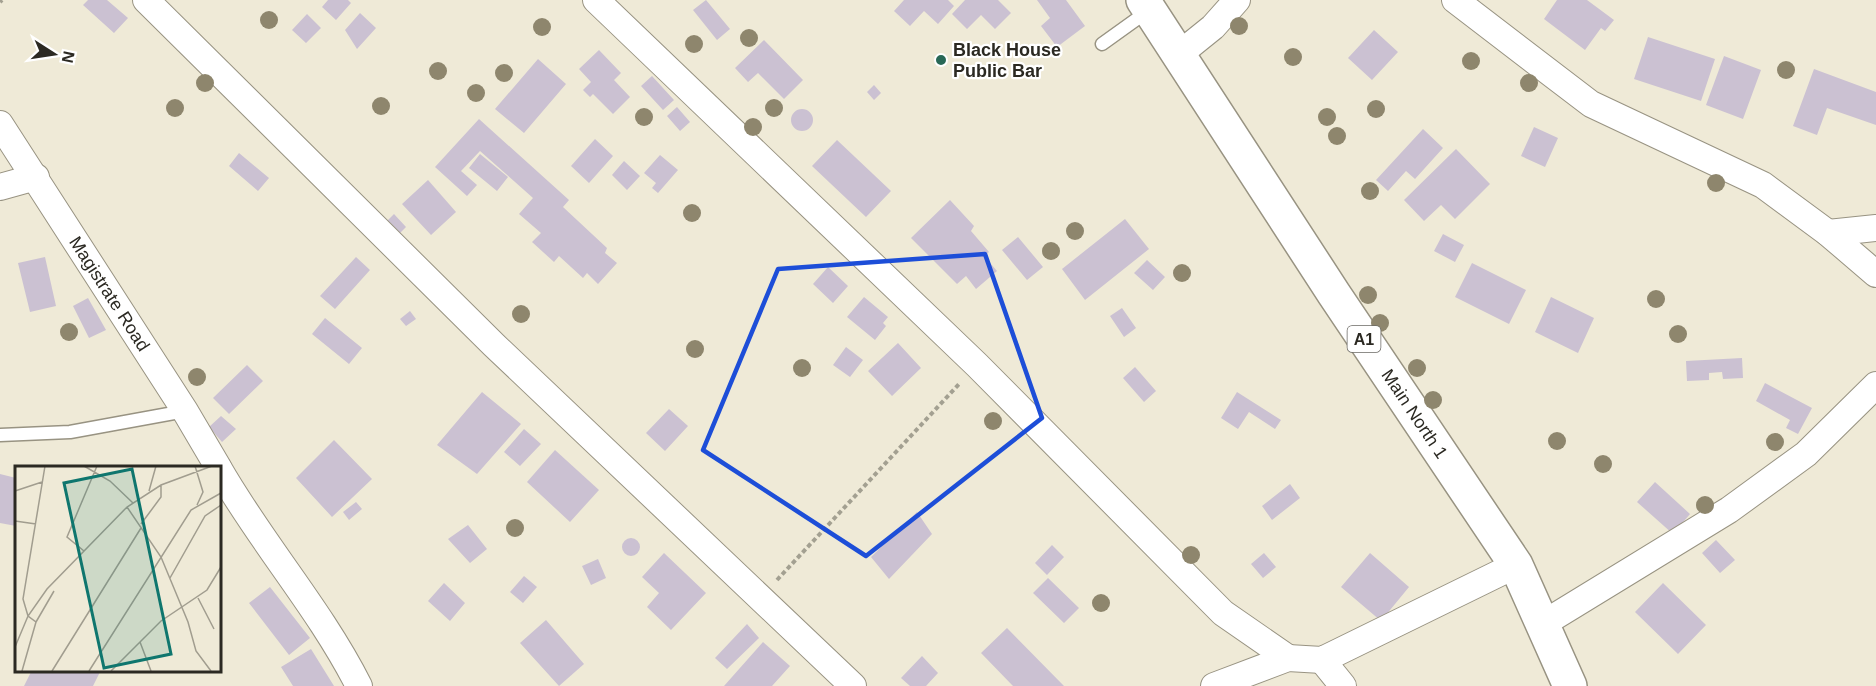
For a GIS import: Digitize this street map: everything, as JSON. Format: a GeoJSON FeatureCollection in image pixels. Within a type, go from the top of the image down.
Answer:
{"type":"FeatureCollection","features":[{"type":"Feature","properties":{"kind":"main road","name":"Main North 1"},"geometry":{"type":"LineString","coordinates":[[1146,5],[1177,56],[1516,565],[1570,686]]}},
{"type":"Feature","properties":{"kind":"street"},"geometry":{"type":"LineString","coordinates":[[146,0],[494,345],[854,686]]}},
{"type":"Feature","properties":{"kind":"street"},"geometry":{"type":"LineString","coordinates":[[596,0],[977,365],[1223,614],[1288,658]]}},
{"type":"Feature","properties":{"kind":"street"},"geometry":{"type":"LineString","coordinates":[[1177,56],[1213,27],[1237,0]]}},
{"type":"Feature","properties":{"kind":"street"},"geometry":{"type":"LineString","coordinates":[[1455,0],[1591,104],[1763,185],[1828,233],[1876,274]]}},
{"type":"Feature","properties":{"kind":"street","name":"Magistrate Road"},"geometry":{"type":"LineString","coordinates":[[0,124],[186,411],[217,466]]}},
{"type":"Feature","properties":{"kind":"street"},"geometry":{"type":"LineString","coordinates":[[0,187],[36,177]]}},
{"type":"Feature","properties":{"kind":"street"},"geometry":{"type":"LineString","coordinates":[[1828,233],[1876,228]]}},
{"type":"Feature","properties":{"kind":"street"},"geometry":{"type":"LineString","coordinates":[[1541,625],[1729,510],[1806,454],[1876,385]]}},
{"type":"Feature","properties":{"kind":"street","name":"Magistrate Road"},"geometry":{"type":"LineString","coordinates":[[220,471],[242,509],[342,652],[359,686]]}},
{"type":"Feature","properties":{"kind":"street"},"geometry":{"type":"LineString","coordinates":[[1214,686],[1288,658],[1322,660],[1516,565]]}},
{"type":"Feature","properties":{"kind":"street"},"geometry":{"type":"LineString","coordinates":[[1322,660],[1342,686]]}},
{"type":"Feature","properties":{"kind":"lane"},"geometry":{"type":"LineString","coordinates":[[1102,44],[1146,5]]}},
{"type":"Feature","properties":{"kind":"lane"},"geometry":{"type":"LineString","coordinates":[[0,435],[70,432],[186,411]]}},
{"type":"Feature","properties":{"kind":"path"},"geometry":{"type":"LineString","coordinates":[[760,598],[977,365]]}},
{"type":"Feature","properties":{"kind":"highlighted area"},"geometry":{"type":"Polygon","coordinates":[[[985,254],[1042,418],[866,556],[703,450],[778,269],[985,254]]]}},
{"type":"Feature","properties":{"kind":"building"},"geometry":{"type":"Polygon","coordinates":[[[88,0],[107,0],[128,18],[114,33],[83,5],[88,0]]]}},
{"type":"Feature","properties":{"kind":"building"},"geometry":{"type":"Polygon","coordinates":[[[328,0],[348,0],[351,3],[336,20],[322,7],[328,0]]]}},
{"type":"Feature","properties":{"kind":"building"},"geometry":{"type":"Polygon","coordinates":[[[706,0],[730,29],[717,40],[693,10],[706,0]]]}},
{"type":"Feature","properties":{"kind":"building"},"geometry":{"type":"Polygon","coordinates":[[[904,0],[948,0],[954,6],[938,24],[924,11],[910,26],[894,11],[904,0]]]}},
{"type":"Feature","properties":{"kind":"building"},"geometry":{"type":"Polygon","coordinates":[[[965,0],[998,0],[1011,13],[995,29],[981,15],[967,29],[952,14],[965,0]]]}},
{"type":"Feature","properties":{"kind":"building"},"geometry":{"type":"Polygon","coordinates":[[[1037,0],[1066,0],[1085,26],[1057,47],[1041,26],[1050,18],[1037,0]]]}},
{"type":"Feature","properties":{"kind":"building"},"geometry":{"type":"Polygon","coordinates":[[[1557,0],[1587,0],[1614,20],[1605,31],[1601,28],[1585,50],[1544,19],[1557,0]]]}},
{"type":"Feature","properties":{"kind":"building"},"geometry":{"type":"Polygon","coordinates":[[[360,13],[376,28],[357,49],[345,30],[360,13]]]}},
{"type":"Feature","properties":{"kind":"building"},"geometry":{"type":"Polygon","coordinates":[[[307,14],[321,28],[306,43],[292,30],[307,14]]]}},
{"type":"Feature","properties":{"kind":"building"},"geometry":{"type":"Polygon","coordinates":[[[1374,30],[1398,52],[1372,80],[1348,58],[1374,30]]]}},
{"type":"Feature","properties":{"kind":"building"},"geometry":{"type":"Polygon","coordinates":[[[1648,37],[1715,59],[1701,101],[1634,79],[1648,37]]]}},
{"type":"Feature","properties":{"kind":"building"},"geometry":{"type":"Polygon","coordinates":[[[764,40],[803,80],[784,99],[758,73],[748,82],[735,68],[764,40]]]}},
{"type":"Feature","properties":{"kind":"building"},"geometry":{"type":"Polygon","coordinates":[[[599,50],[621,73],[614,80],[630,97],[613,114],[593,94],[590,97],[583,90],[591,82],[579,69],[599,50]]]}},
{"type":"Feature","properties":{"kind":"building"},"geometry":{"type":"Polygon","coordinates":[[[1724,56],[1761,70],[1743,119],[1706,105],[1724,56]]]}},
{"type":"Feature","properties":{"kind":"building"},"geometry":{"type":"Polygon","coordinates":[[[538,59],[566,84],[524,133],[495,109],[538,59]]]}},
{"type":"Feature","properties":{"kind":"building"},"geometry":{"type":"Polygon","coordinates":[[[1814,69],[1876,92],[1876,125],[1827,108],[1817,135],[1793,126],[1814,69]]]}},
{"type":"Feature","properties":{"kind":"building"},"geometry":{"type":"Polygon","coordinates":[[[652,76],[674,100],[663,110],[641,86],[652,76]]]}},
{"type":"Feature","properties":{"kind":"building"},"geometry":{"type":"Polygon","coordinates":[[[874,85],[881,93],[874,100],[867,92],[874,85]]]}},
{"type":"Feature","properties":{"kind":"building"},"geometry":{"type":"Polygon","coordinates":[[[677,107],[690,122],[680,131],[667,116],[677,107]]]}},
{"type":"Feature","properties":{"kind":"building"},"geometry":{"type":"Polygon","coordinates":[[[798,109],[806,109],[813,116],[813,124],[806,131],[798,131],[791,124],[791,116],[798,109]]]}},
{"type":"Feature","properties":{"kind":"building"},"geometry":{"type":"Polygon","coordinates":[[[479,119],[569,200],[563,207],[607,248],[605,253],[617,263],[598,284],[587,273],[583,278],[559,256],[554,262],[532,242],[541,233],[519,214],[533,198],[480,151],[461,171],[477,185],[467,196],[435,167],[479,119]]]}},
{"type":"Feature","properties":{"kind":"building"},"geometry":{"type":"Polygon","coordinates":[[[1534,127],[1558,138],[1545,167],[1521,156],[1534,127]]]}},
{"type":"Feature","properties":{"kind":"building"},"geometry":{"type":"Polygon","coordinates":[[[1423,129],[1443,148],[1415,179],[1406,171],[1388,191],[1376,180],[1423,129]]]}},
{"type":"Feature","properties":{"kind":"building"},"geometry":{"type":"Polygon","coordinates":[[[595,139],[613,156],[589,183],[571,166],[595,139]]]}},
{"type":"Feature","properties":{"kind":"building"},"geometry":{"type":"Polygon","coordinates":[[[837,140],[891,191],[866,217],[812,166],[837,140]]]}},
{"type":"Feature","properties":{"kind":"building"},"geometry":{"type":"Polygon","coordinates":[[[1456,149],[1490,184],[1455,219],[1441,205],[1424,221],[1404,200],[1456,149]]]}},
{"type":"Feature","properties":{"kind":"building"},"geometry":{"type":"Polygon","coordinates":[[[239,153],[269,178],[258,191],[229,166],[239,153]]]}},
{"type":"Feature","properties":{"kind":"building"},"geometry":{"type":"Polygon","coordinates":[[[480,154],[508,177],[497,191],[469,168],[480,154]]]}},
{"type":"Feature","properties":{"kind":"building"},"geometry":{"type":"Polygon","coordinates":[[[660,155],[678,170],[658,193],[652,188],[656,183],[644,173],[660,155]]]}},
{"type":"Feature","properties":{"kind":"building"},"geometry":{"type":"Polygon","coordinates":[[[624,161],[640,176],[627,190],[612,175],[624,161]]]}},
{"type":"Feature","properties":{"kind":"building"},"geometry":{"type":"Polygon","coordinates":[[[428,180],[456,212],[431,235],[402,204],[428,180]]]}},
{"type":"Feature","properties":{"kind":"building"},"geometry":{"type":"Polygon","coordinates":[[[950,200],[974,226],[971,231],[989,252],[984,256],[997,271],[976,289],[966,276],[957,284],[911,238],[950,200]]]}},
{"type":"Feature","properties":{"kind":"building"},"geometry":{"type":"Polygon","coordinates":[[[394,214],[406,227],[397,236],[384,224],[394,214]]]}},
{"type":"Feature","properties":{"kind":"building"},"geometry":{"type":"Polygon","coordinates":[[[1125,219],[1149,249],[1085,300],[1062,269],[1125,219]]]}},
{"type":"Feature","properties":{"kind":"building"},"geometry":{"type":"Polygon","coordinates":[[[1443,234],[1464,245],[1455,262],[1434,251],[1443,234]]]}},
{"type":"Feature","properties":{"kind":"building"},"geometry":{"type":"Polygon","coordinates":[[[1018,237],[1043,267],[1027,280],[1002,250],[1018,237]]]}},
{"type":"Feature","properties":{"kind":"building"},"geometry":{"type":"Polygon","coordinates":[[[45,257],[56,306],[30,312],[18,263],[45,257]]]}},
{"type":"Feature","properties":{"kind":"building"},"geometry":{"type":"Polygon","coordinates":[[[356,257],[370,270],[335,309],[320,296],[356,257]]]}},
{"type":"Feature","properties":{"kind":"building"},"geometry":{"type":"Polygon","coordinates":[[[1147,260],[1165,277],[1153,290],[1134,273],[1147,260]]]}},
{"type":"Feature","properties":{"kind":"building"},"geometry":{"type":"Polygon","coordinates":[[[1472,263],[1526,290],[1509,324],[1455,297],[1472,263]]]}},
{"type":"Feature","properties":{"kind":"building"},"geometry":{"type":"Polygon","coordinates":[[[828,267],[848,286],[833,303],[813,284],[828,267]]]}},
{"type":"Feature","properties":{"kind":"building"},"geometry":{"type":"Polygon","coordinates":[[[864,297],[888,317],[883,323],[886,326],[875,340],[847,317],[864,297]]]}},
{"type":"Feature","properties":{"kind":"building"},"geometry":{"type":"Polygon","coordinates":[[[1551,297],[1594,318],[1578,353],[1535,332],[1551,297]]]}},
{"type":"Feature","properties":{"kind":"building"},"geometry":{"type":"Polygon","coordinates":[[[88,298],[106,330],[89,338],[73,306],[88,298]]]}},
{"type":"Feature","properties":{"kind":"building"},"geometry":{"type":"Polygon","coordinates":[[[1122,308],[1136,328],[1124,337],[1110,316],[1122,308]]]}},
{"type":"Feature","properties":{"kind":"building"},"geometry":{"type":"Polygon","coordinates":[[[410,311],[416,319],[406,326],[400,319],[410,311]]]}},
{"type":"Feature","properties":{"kind":"building"},"geometry":{"type":"Polygon","coordinates":[[[325,318],[362,348],[349,364],[312,334],[325,318]]]}},
{"type":"Feature","properties":{"kind":"building"},"geometry":{"type":"Polygon","coordinates":[[[898,343],[921,368],[892,396],[868,371],[898,343]]]}},
{"type":"Feature","properties":{"kind":"building"},"geometry":{"type":"Polygon","coordinates":[[[846,347],[863,360],[850,377],[833,365],[846,347]]]}},
{"type":"Feature","properties":{"kind":"building"},"geometry":{"type":"Polygon","coordinates":[[[1742,358],[1743,378],[1723,379],[1722,372],[1709,373],[1709,380],[1687,381],[1686,361],[1742,358]]]}},
{"type":"Feature","properties":{"kind":"building"},"geometry":{"type":"Polygon","coordinates":[[[247,365],[263,381],[229,414],[213,398],[247,365]]]}},
{"type":"Feature","properties":{"kind":"building"},"geometry":{"type":"Polygon","coordinates":[[[1135,367],[1156,391],[1144,402],[1123,378],[1135,367]]]}},
{"type":"Feature","properties":{"kind":"building"},"geometry":{"type":"Polygon","coordinates":[[[1765,383],[1812,408],[1798,434],[1786,428],[1790,420],[1756,401],[1765,383]]]}},
{"type":"Feature","properties":{"kind":"building"},"geometry":{"type":"Polygon","coordinates":[[[482,392],[521,424],[477,474],[437,445],[482,392]]]}},
{"type":"Feature","properties":{"kind":"building"},"geometry":{"type":"Polygon","coordinates":[[[1237,392],[1281,420],[1275,429],[1249,412],[1238,429],[1221,418],[1237,392]]]}},
{"type":"Feature","properties":{"kind":"building"},"geometry":{"type":"Polygon","coordinates":[[[669,409],[688,426],[665,451],[646,433],[669,409]]]}},
{"type":"Feature","properties":{"kind":"building"},"geometry":{"type":"Polygon","coordinates":[[[221,416],[236,429],[222,442],[209,427],[221,416]]]}},
{"type":"Feature","properties":{"kind":"building"},"geometry":{"type":"Polygon","coordinates":[[[524,429],[541,444],[520,466],[504,452],[524,429]]]}},
{"type":"Feature","properties":{"kind":"building"},"geometry":{"type":"Polygon","coordinates":[[[334,440],[372,479],[332,517],[296,478],[334,440]]]}},
{"type":"Feature","properties":{"kind":"building"},"geometry":{"type":"Polygon","coordinates":[[[555,450],[599,490],[570,522],[527,482],[555,450]]]}},
{"type":"Feature","properties":{"kind":"building"},"geometry":{"type":"Polygon","coordinates":[[[0,474],[15,478],[15,526],[0,523],[0,474]]]}},
{"type":"Feature","properties":{"kind":"building"},"geometry":{"type":"Polygon","coordinates":[[[1655,482],[1690,514],[1673,534],[1637,502],[1655,482]]]}},
{"type":"Feature","properties":{"kind":"building"},"geometry":{"type":"Polygon","coordinates":[[[1290,484],[1300,498],[1272,520],[1262,506],[1290,484]]]}},
{"type":"Feature","properties":{"kind":"building"},"geometry":{"type":"Polygon","coordinates":[[[356,502],[362,509],[349,520],[343,512],[356,502]]]}},
{"type":"Feature","properties":{"kind":"building"},"geometry":{"type":"Polygon","coordinates":[[[917,512],[932,534],[889,579],[871,557],[917,512]]]}},
{"type":"Feature","properties":{"kind":"building"},"geometry":{"type":"Polygon","coordinates":[[[468,525],[487,549],[470,563],[448,539],[468,525]]]}},
{"type":"Feature","properties":{"kind":"building"},"geometry":{"type":"Polygon","coordinates":[[[627,538],[635,538],[640,543],[638,554],[627,556],[622,551],[622,543],[627,538]]]}},
{"type":"Feature","properties":{"kind":"building"},"geometry":{"type":"Polygon","coordinates":[[[1716,540],[1735,560],[1720,573],[1702,553],[1716,540]]]}},
{"type":"Feature","properties":{"kind":"building"},"geometry":{"type":"Polygon","coordinates":[[[1052,545],[1064,557],[1047,575],[1035,563],[1052,545]]]}},
{"type":"Feature","properties":{"kind":"building"},"geometry":{"type":"Polygon","coordinates":[[[664,553],[706,593],[671,630],[647,607],[659,593],[642,577],[664,553]]]}},
{"type":"Feature","properties":{"kind":"building"},"geometry":{"type":"Polygon","coordinates":[[[1264,553],[1276,567],[1263,578],[1251,564],[1264,553]]]}},
{"type":"Feature","properties":{"kind":"building"},"geometry":{"type":"Polygon","coordinates":[[[1370,553],[1409,587],[1381,621],[1341,587],[1370,553]]]}},
{"type":"Feature","properties":{"kind":"building"},"geometry":{"type":"Polygon","coordinates":[[[598,559],[606,578],[591,585],[582,566],[598,559]]]}},
{"type":"Feature","properties":{"kind":"building"},"geometry":{"type":"Polygon","coordinates":[[[524,576],[537,587],[523,603],[510,592],[524,576]]]}},
{"type":"Feature","properties":{"kind":"building"},"geometry":{"type":"Polygon","coordinates":[[[1048,578],[1079,608],[1064,623],[1033,593],[1048,578]]]}},
{"type":"Feature","properties":{"kind":"building"},"geometry":{"type":"Polygon","coordinates":[[[444,583],[465,603],[450,621],[428,601],[444,583]]]}},
{"type":"Feature","properties":{"kind":"building"},"geometry":{"type":"Polygon","coordinates":[[[1663,583],[1706,625],[1678,654],[1635,612],[1663,583]]]}},
{"type":"Feature","properties":{"kind":"building"},"geometry":{"type":"Polygon","coordinates":[[[270,587],[310,638],[289,655],[249,603],[270,587]]]}},
{"type":"Feature","properties":{"kind":"building"},"geometry":{"type":"Polygon","coordinates":[[[546,620],[584,664],[559,686],[520,643],[546,620]]]}},
{"type":"Feature","properties":{"kind":"building"},"geometry":{"type":"Polygon","coordinates":[[[747,624],[759,638],[727,669],[715,658],[747,624]]]}},
{"type":"Feature","properties":{"kind":"building"},"geometry":{"type":"Polygon","coordinates":[[[1007,628],[1064,686],[1013,686],[981,653],[1007,628]]]}},
{"type":"Feature","properties":{"kind":"building"},"geometry":{"type":"Polygon","coordinates":[[[763,642],[790,666],[772,686],[724,686],[763,642]]]}},
{"type":"Feature","properties":{"kind":"building"},"geometry":{"type":"Polygon","coordinates":[[[311,649],[334,686],[293,686],[281,667],[311,649]]]}},
{"type":"Feature","properties":{"kind":"building"},"geometry":{"type":"Polygon","coordinates":[[[922,656],[938,673],[926,686],[910,686],[901,678],[922,656]]]}},
{"type":"Feature","properties":{"kind":"building"},"geometry":{"type":"Polygon","coordinates":[[[32,671],[100,671],[93,686],[24,686],[32,671]]]}},
{"type":"Feature","properties":{"kind":"place","name":"Black House Public Bar"},"geometry":{"type":"Point","coordinates":[941,60]}}]}
